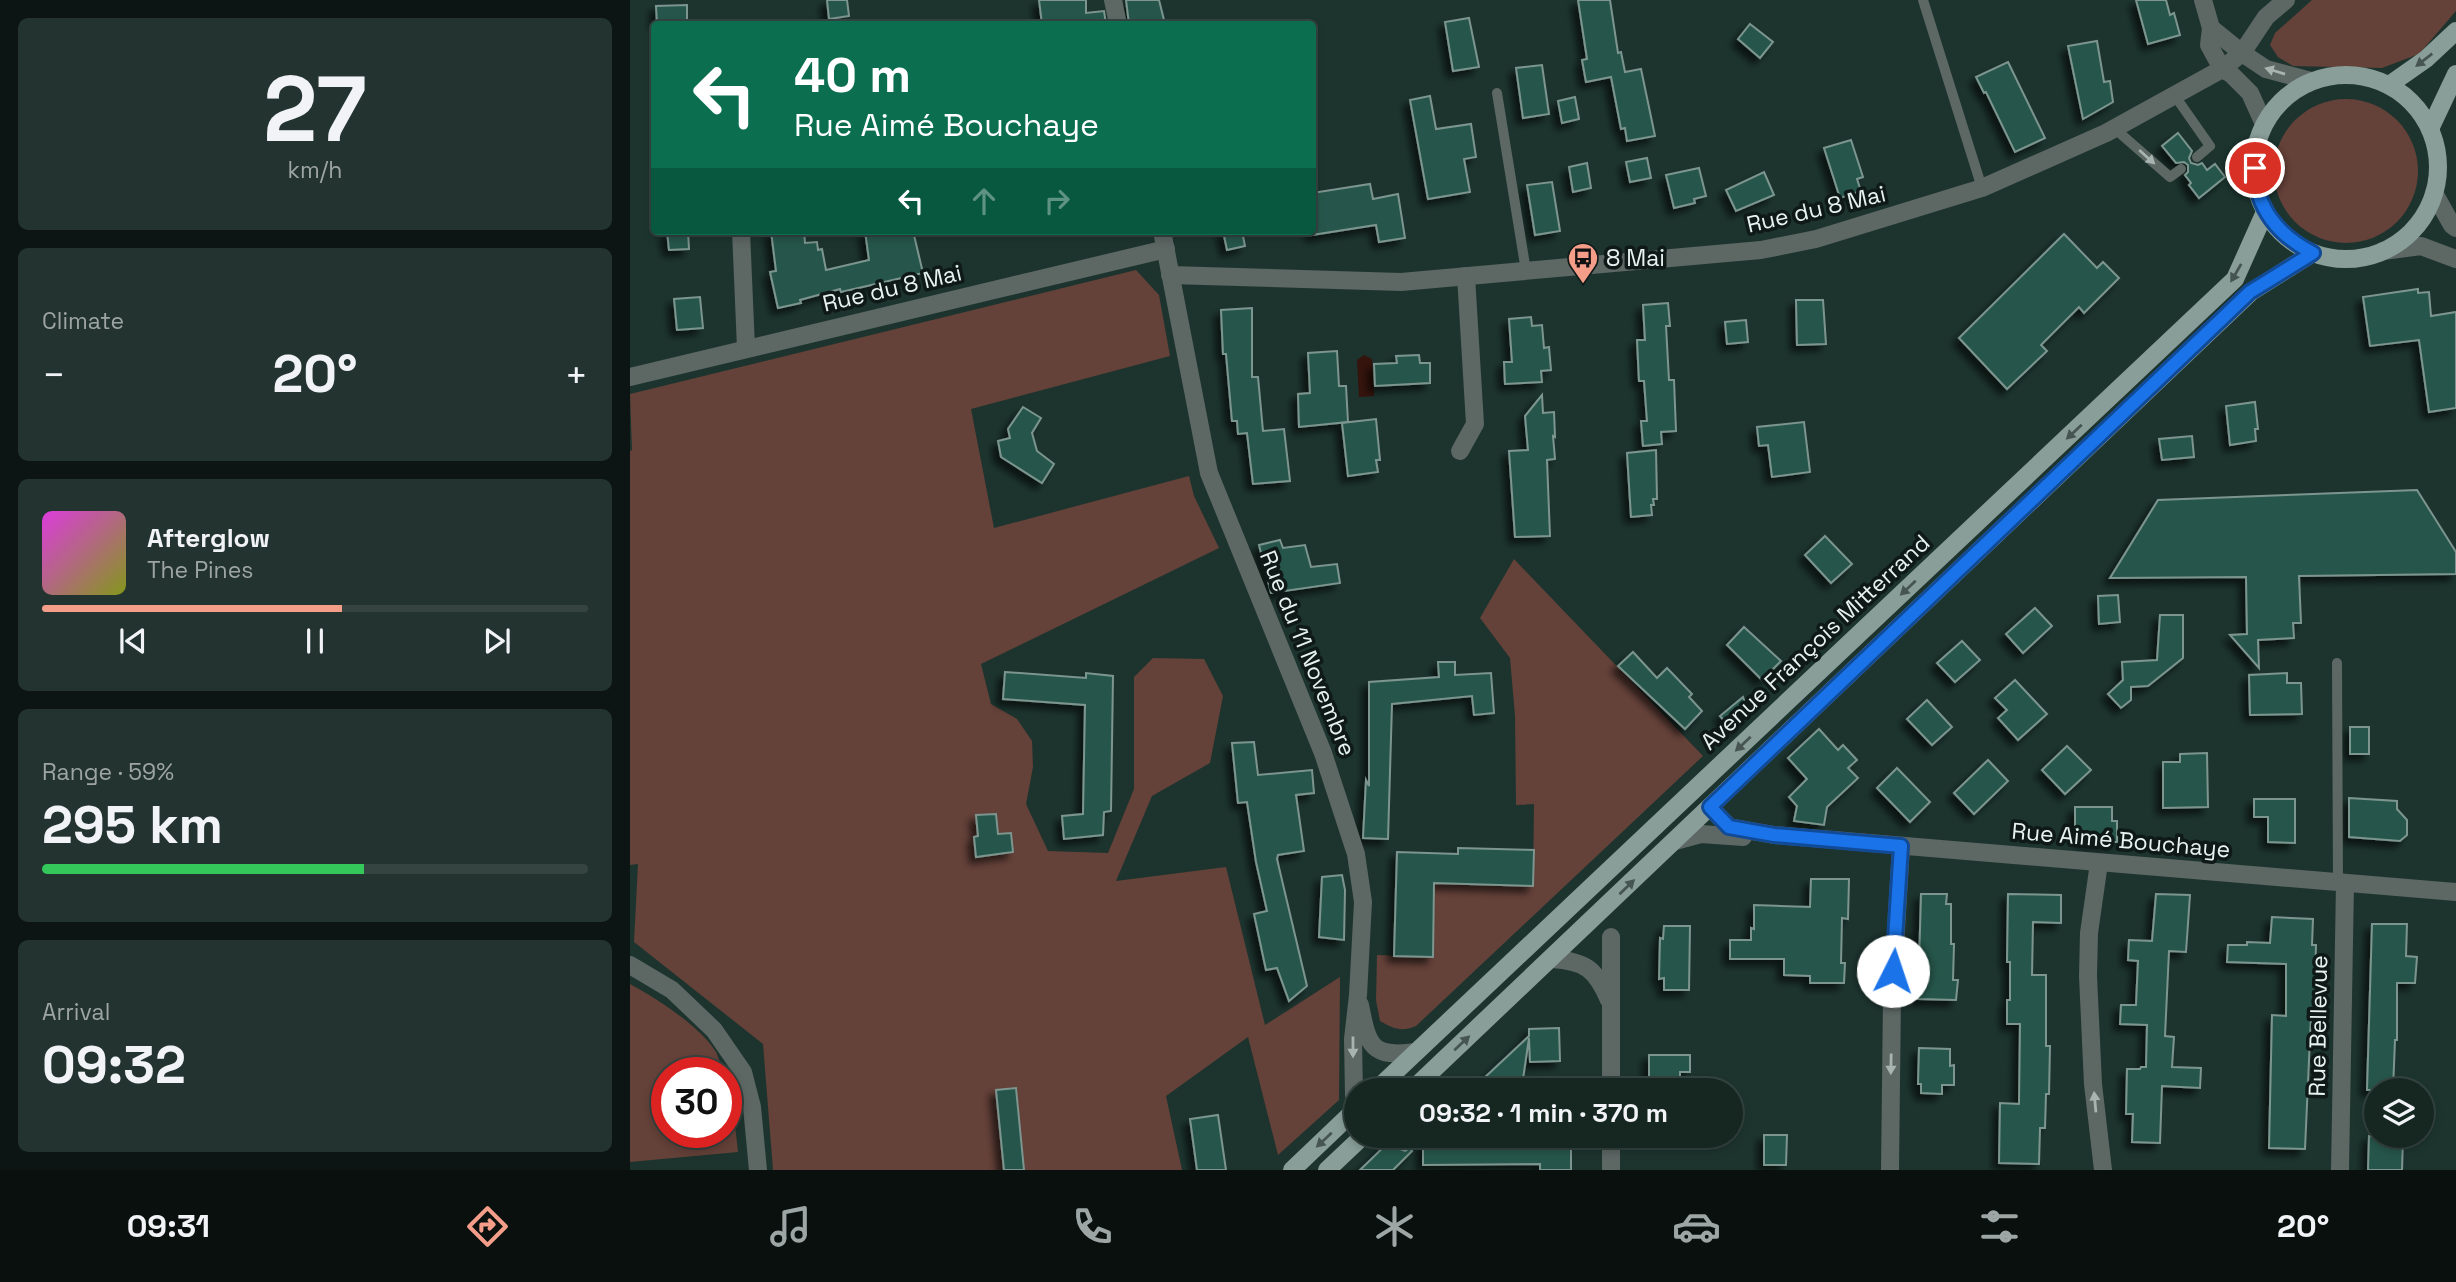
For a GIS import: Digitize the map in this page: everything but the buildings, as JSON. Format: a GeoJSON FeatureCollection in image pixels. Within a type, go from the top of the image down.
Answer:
{"type":"FeatureCollection","features":[{"type":"Feature","properties":{"kind":"main road"},"geometry":{"type":"LineString","coordinates":[[2389,85],[2426,59],[2456,31]]}},
{"type":"Feature","properties":{"kind":"main road"},"geometry":{"type":"LineString","coordinates":[[2430,130],[2456,74]]}},
{"type":"Feature","properties":{"kind":"main road"},"geometry":{"type":"LineString","coordinates":[[2337,75],[2364,76],[2389,85],[2413,104],[2430,130],[2436,150],[2438,172],[2434,193],[2423,217],[2405,237],[2383,251],[2361,258],[2337,259],[2313,253],[2294,244],[2265,212],[2255,184],[2255,153],[2264,124],[2284,99],[2311,81],[2337,75]]}},
{"type":"Feature","properties":{"kind":"main road","name":"Avenue François Mitterrand"},"geometry":{"type":"LineString","coordinates":[[1389,1078],[2235,279],[2265,212]]}},
{"type":"Feature","properties":{"kind":"main road","name":"Avenue François Mitterrand"},"geometry":{"type":"LineString","coordinates":[[1425,1078],[2250,292],[2313,253]]}},
{"type":"Feature","properties":{"kind":"main road"},"geometry":{"type":"LineString","coordinates":[[1292,1170],[1344,1120]]}},
{"type":"Feature","properties":{"kind":"main road"},"geometry":{"type":"LineString","coordinates":[[1327,1170],[1350,1148]]}},
{"type":"Feature","properties":{"kind":"street"},"geometry":{"type":"LineString","coordinates":[[1113,0],[1117,21]]}},
{"type":"Feature","properties":{"kind":"street"},"geometry":{"type":"LineString","coordinates":[[2203,0],[2211,28],[2209,46],[2222,69],[2250,93],[2264,124]]}},
{"type":"Feature","properties":{"kind":"street","name":"Rue du 8 Mai"},"geometry":{"type":"LineString","coordinates":[[1170,275],[1401,282],[1761,250],[1839,233],[1982,188],[2115,128],[2222,69],[2242,53],[2266,17],[2286,0]]}},
{"type":"Feature","properties":{"kind":"street"},"geometry":{"type":"LineString","coordinates":[[2211,28],[2266,69],[2311,81]]}},
{"type":"Feature","properties":{"kind":"street"},"geometry":{"type":"LineString","coordinates":[[2434,193],[2456,228]]}},
{"type":"Feature","properties":{"kind":"street"},"geometry":{"type":"LineString","coordinates":[[741,235],[746,348]]}},
{"type":"Feature","properties":{"kind":"street","name":"Rue du 8 Mai"},"geometry":{"type":"LineString","coordinates":[[630,377],[1164,240]]}},
{"type":"Feature","properties":{"kind":"street","name":"Rue du 11 Novembre"},"geometry":{"type":"LineString","coordinates":[[1164,240],[1209,473],[1323,753],[1356,854],[1363,902],[1353,1039],[1354,1078]]}},
{"type":"Feature","properties":{"kind":"street"},"geometry":{"type":"LineString","coordinates":[[2383,251],[2421,246],[2456,259]]}},
{"type":"Feature","properties":{"kind":"street"},"geometry":{"type":"LineString","coordinates":[[1460,451],[1475,424],[1466,276]]}},
{"type":"Feature","properties":{"kind":"street","name":"Rue Aimé Bouchaye"},"geometry":{"type":"LineString","coordinates":[[1710,807],[1729,827],[1774,835],[2456,892]]}},
{"type":"Feature","properties":{"kind":"street"},"geometry":{"type":"LineString","coordinates":[[1675,841],[1700,834],[1751,837],[1774,835]]}},
{"type":"Feature","properties":{"kind":"street"},"geometry":{"type":"LineString","coordinates":[[1890,1170],[1892,996],[1901,846]]}},
{"type":"Feature","properties":{"kind":"street"},"geometry":{"type":"LineString","coordinates":[[2099,863],[2090,933],[2088,976],[2093,1084],[2103,1170]]}},
{"type":"Feature","properties":{"kind":"street","name":"Rue Bellevue"},"geometry":{"type":"LineString","coordinates":[[2340,1170],[2342,883]]}},
{"type":"Feature","properties":{"kind":"street"},"geometry":{"type":"LineString","coordinates":[[1611,937],[1611,1078]]}},
{"type":"Feature","properties":{"kind":"street"},"geometry":{"type":"LineString","coordinates":[[1552,959],[1570,960],[1586,965],[1601,981],[1611,1003]]}},
{"type":"Feature","properties":{"kind":"street"},"geometry":{"type":"LineString","coordinates":[[630,965],[672,990],[714,1030],[743,1072],[752,1107],[758,1170]]}},
{"type":"Feature","properties":{"kind":"street"},"geometry":{"type":"LineString","coordinates":[[1358,995],[1368,1036],[1379,1051],[1387,1055],[1416,1052]]}},
{"type":"Feature","properties":{"kind":"street"},"geometry":{"type":"LineString","coordinates":[[1611,1148],[1611,1170]]}},
{"type":"Feature","properties":{"kind":"lane"},"geometry":{"type":"LineString","coordinates":[[1923,0],[1982,188]]}},
{"type":"Feature","properties":{"kind":"lane"},"geometry":{"type":"LineString","coordinates":[[1497,93],[1526,271]]}},
{"type":"Feature","properties":{"kind":"lane"},"geometry":{"type":"LineString","coordinates":[[2175,96],[2210,146],[2197,157]]}},
{"type":"Feature","properties":{"kind":"lane"},"geometry":{"type":"LineString","coordinates":[[2115,128],[2170,177],[2181,169]]}},
{"type":"Feature","properties":{"kind":"lane"},"geometry":{"type":"LineString","coordinates":[[2337,663],[2342,883]]}},
{"type":"Feature","properties":{"kind":"shaded area"},"geometry":{"type":"Polygon","coordinates":[[[2312,0],[2456,0],[2456,11],[2419,54],[2382,68],[2293,66],[2278,57],[2270,45],[2275,33],[2312,0]]]}},
{"type":"Feature","properties":{"kind":"shaded area"},"geometry":{"type":"Polygon","coordinates":[[[2346,99],[2374,104],[2397,120],[2413,143],[2418,171],[2413,199],[2397,222],[2374,238],[2346,243],[2318,238],[2295,222],[2279,199],[2274,171],[2279,143],[2295,120],[2318,104],[2346,99]]]}},
{"type":"Feature","properties":{"kind":"shaded area"},"geometry":{"type":"Polygon","coordinates":[[[1136,270],[1159,295],[1170,356],[971,409],[994,528],[1189,476],[1194,496],[1219,548],[981,664],[991,704],[1017,719],[1032,741],[1033,767],[1026,804],[1048,851],[1108,853],[1134,789],[1134,677],[1153,658],[1204,659],[1223,696],[1210,763],[1152,796],[1116,881],[1226,867],[1265,1025],[1340,977],[1339,1100],[1278,1155],[1248,1037],[1166,1096],[1182,1170],[773,1170],[763,1044],[634,942],[638,864],[630,865],[630,394],[1136,270]]]}},
{"type":"Feature","properties":{"kind":"shaded area"},"geometry":{"type":"Polygon","coordinates":[[[1364,355],[1372,359],[1374,396],[1359,397],[1357,360],[1364,355]]]}},
{"type":"Feature","properties":{"kind":"shaded area"},"geometry":{"type":"Polygon","coordinates":[[[1514,559],[1703,756],[1416,1026],[1398,1029],[1380,1021],[1376,1000],[1377,955],[1432,957],[1434,883],[1533,886],[1534,804],[1516,805],[1515,716],[1510,658],[1480,618],[1514,559]]]}},
{"type":"Feature","properties":{"kind":"shaded area"},"geometry":{"type":"Polygon","coordinates":[[[630,984],[689,1023],[709,1042],[718,1057],[651,1057],[651,1148],[738,1148],[738,1152],[630,1162],[630,984]]]}},
{"type":"Feature","properties":{"kind":"place","name":"8 Mai"},"geometry":{"type":"Point","coordinates":[1583,285]}},
{"type":"Feature","properties":{"kind":"route"},"geometry":{"type":"LineString","coordinates":[[1893,971],[1901,846],[1774,835],[1729,827],[1710,807],[2250,292],[2313,253],[2294,244],[2265,212],[2255,184],[2255,168]]}}]}
